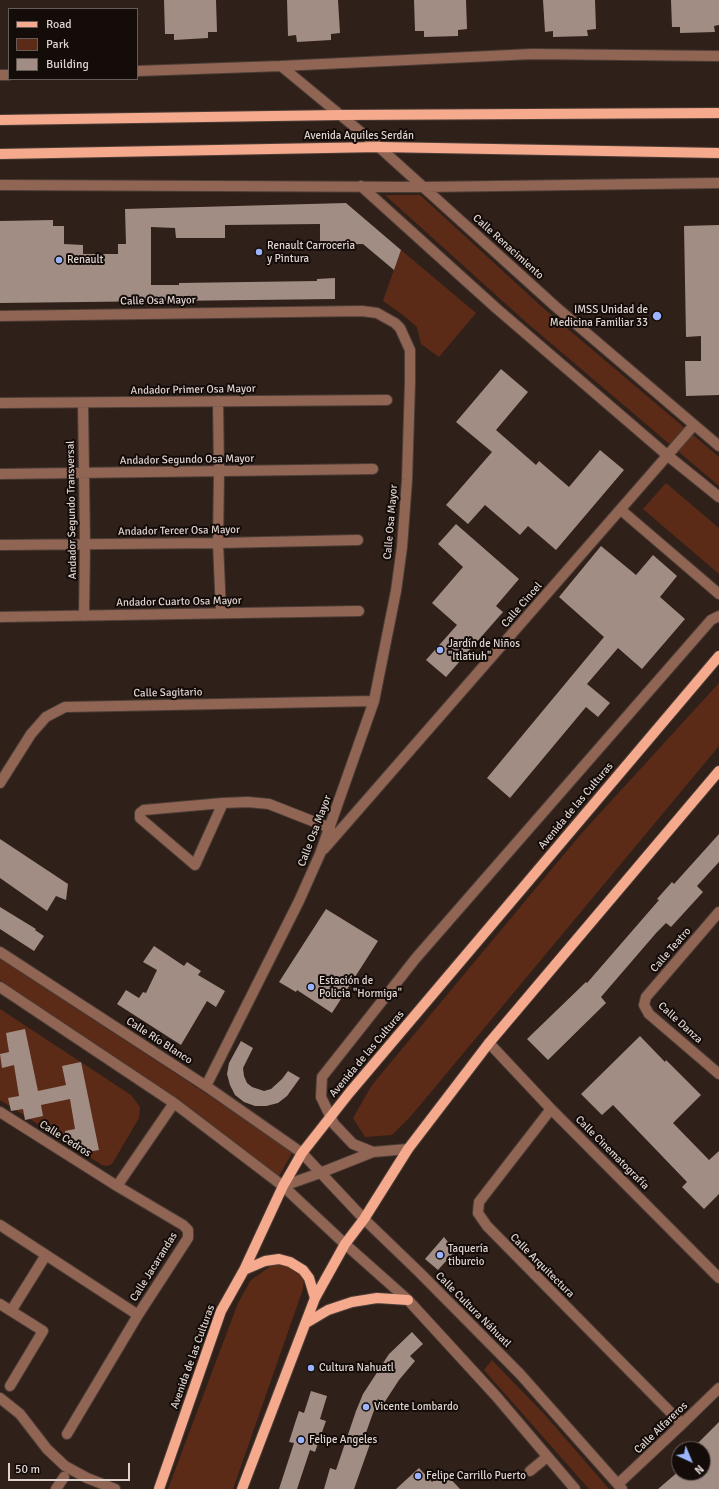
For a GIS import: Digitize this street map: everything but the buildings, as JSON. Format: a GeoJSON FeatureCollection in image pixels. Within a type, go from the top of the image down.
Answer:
{"type":"FeatureCollection","features":[{"type":"Feature","properties":{"kind":"main road","name":"Avenida Aquiles Serdán"},"geometry":{"type":"LineString","coordinates":[[0,120],[341,115],[719,113]]}},
{"type":"Feature","properties":{"kind":"main road","name":"Avenida Aquiles Serdán"},"geometry":{"type":"LineString","coordinates":[[0,154],[379,147],[719,153]]}},
{"type":"Feature","properties":{"kind":"main road","name":"Avenida de las Culturas"},"geometry":{"type":"LineString","coordinates":[[159,1489],[221,1311],[244,1270],[284,1186],[302,1153],[355,1086],[719,656]]}},
{"type":"Feature","properties":{"kind":"main road"},"geometry":{"type":"LineString","coordinates":[[242,1489],[315,1298],[345,1244],[364,1219],[408,1149],[489,1043],[719,771]]}},
{"type":"Feature","properties":{"kind":"main road"},"geometry":{"type":"LineString","coordinates":[[244,1270],[265,1261],[279,1259],[290,1262],[303,1270],[309,1278],[315,1298]]}},
{"type":"Feature","properties":{"kind":"main road"},"geometry":{"type":"LineString","coordinates":[[306,1323],[328,1310],[352,1302],[377,1298],[408,1300]]}},
{"type":"Feature","properties":{"kind":"street"},"geometry":{"type":"LineString","coordinates":[[138,71],[532,54],[719,56]]}},
{"type":"Feature","properties":{"kind":"street","name":"Calle Renacimiento"},"geometry":{"type":"LineString","coordinates":[[281,66],[379,147],[556,308],[719,446]]}},
{"type":"Feature","properties":{"kind":"street"},"geometry":{"type":"LineString","coordinates":[[0,185],[423,187],[719,183]]}},
{"type":"Feature","properties":{"kind":"street"},"geometry":{"type":"LineString","coordinates":[[361,186],[496,308],[719,498]]}},
{"type":"Feature","properties":{"kind":"street","name":"Calle Osa Mayor"},"geometry":{"type":"LineString","coordinates":[[0,316],[362,311],[377,313],[395,323],[400,328],[410,350],[407,480],[402,547],[397,584],[374,701],[320,854],[299,901],[206,1086]]}},
{"type":"Feature","properties":{"kind":"street","name":"Andador Primer Osa Mayor"},"geometry":{"type":"LineString","coordinates":[[0,403],[386,400]]}},
{"type":"Feature","properties":{"kind":"street"},"geometry":{"type":"LineString","coordinates":[[218,401],[218,543],[221,612]]}},
{"type":"Feature","properties":{"kind":"street","name":"Andador Segundo Transversal"},"geometry":{"type":"LineString","coordinates":[[83,403],[85,544],[84,616]]}},
{"type":"Feature","properties":{"kind":"street","name":"Calle Cincel"},"geometry":{"type":"LineString","coordinates":[[320,854],[694,425]]}},
{"type":"Feature","properties":{"kind":"street","name":"Andador Segundo Osa Mayor"},"geometry":{"type":"LineString","coordinates":[[0,474],[373,470]]}},
{"type":"Feature","properties":{"kind":"street"},"geometry":{"type":"LineString","coordinates":[[621,510],[719,594]]}},
{"type":"Feature","properties":{"kind":"street","name":"Andador Tercer Osa Mayor"},"geometry":{"type":"LineString","coordinates":[[0,544],[218,543],[358,540]]}},
{"type":"Feature","properties":{"kind":"street","name":"Andador Cuarto Osa Mayor"},"geometry":{"type":"LineString","coordinates":[[0,617],[221,612],[359,611]]}},
{"type":"Feature","properties":{"kind":"street"},"geometry":{"type":"LineString","coordinates":[[373,1152],[353,1144],[342,1134],[330,1118],[321,1097],[322,1077],[416,958],[711,620],[719,616]]}},
{"type":"Feature","properties":{"kind":"street","name":"Calle Sagitario"},"geometry":{"type":"LineString","coordinates":[[0,783],[32,734],[46,717],[65,707],[374,701]]}},
{"type":"Feature","properties":{"kind":"street"},"geometry":{"type":"LineString","coordinates":[[223,803],[196,866],[140,818],[140,813],[144,810],[223,803],[248,802],[269,804],[330,828]]}},
{"type":"Feature","properties":{"kind":"street","name":"Calle Teatro"},"geometry":{"type":"LineString","coordinates":[[644,1005],[646,997],[719,912]]}},
{"type":"Feature","properties":{"kind":"street","name":"Calle Río Blanco"},"geometry":{"type":"LineString","coordinates":[[0,952],[206,1086],[302,1153]]}},
{"type":"Feature","properties":{"kind":"street"},"geometry":{"type":"LineString","coordinates":[[0,987],[174,1102],[284,1186],[345,1244],[408,1300],[496,1396],[575,1489]]}},
{"type":"Feature","properties":{"kind":"street","name":"Calle Danza"},"geometry":{"type":"LineString","coordinates":[[644,1005],[649,1014],[719,1074]]}},
{"type":"Feature","properties":{"kind":"street","name":"Calle Cinematografía"},"geometry":{"type":"LineString","coordinates":[[489,1043],[719,1278]]}},
{"type":"Feature","properties":{"kind":"street"},"geometry":{"type":"LineString","coordinates":[[117,1186],[174,1102]]}},
{"type":"Feature","properties":{"kind":"street","name":"Calle Arquitectura"},"geometry":{"type":"LineString","coordinates":[[551,1108],[479,1202],[478,1213],[487,1226],[682,1424]]}},
{"type":"Feature","properties":{"kind":"street","name":"Calle Cedros"},"geometry":{"type":"LineString","coordinates":[[0,1112],[117,1186]]}},
{"type":"Feature","properties":{"kind":"street"},"geometry":{"type":"LineString","coordinates":[[284,1186],[373,1152],[408,1149]]}},
{"type":"Feature","properties":{"kind":"street","name":"Calle Cultura Náhuatl"},"geometry":{"type":"LineString","coordinates":[[302,1153],[364,1219],[520,1374],[620,1487]]}},
{"type":"Feature","properties":{"kind":"street","name":"Calle Jacarandas"},"geometry":{"type":"LineString","coordinates":[[67,1434],[138,1314],[188,1238],[188,1230],[184,1225],[117,1186]]}},
{"type":"Feature","properties":{"kind":"street"},"geometry":{"type":"LineString","coordinates":[[0,1225],[138,1314]]}},
{"type":"Feature","properties":{"kind":"street"},"geometry":{"type":"LineString","coordinates":[[11,1311],[46,1255]]}},
{"type":"Feature","properties":{"kind":"street"},"geometry":{"type":"LineString","coordinates":[[0,1304],[43,1331],[10,1386]]}},
{"type":"Feature","properties":{"kind":"street","name":"Calle Alfareros"},"geometry":{"type":"LineString","coordinates":[[620,1487],[719,1388]]}},
{"type":"Feature","properties":{"kind":"street"},"geometry":{"type":"LineString","coordinates":[[0,1398],[20,1414],[47,1449],[65,1466],[87,1478],[115,1489]]}},
{"type":"Feature","properties":{"kind":"street"},"geometry":{"type":"LineString","coordinates":[[530,1471],[547,1456]]}},
{"type":"Feature","properties":{"kind":"street"},"geometry":{"type":"LineString","coordinates":[[56,1489],[64,1477]]}},
{"type":"Feature","properties":{"kind":"green space"},"geometry":{"type":"Polygon","coordinates":[[[385,195],[420,195],[542,307],[719,457],[719,486],[527,323],[385,195]]]}},
{"type":"Feature","properties":{"kind":"green space"},"geometry":{"type":"Polygon","coordinates":[[[401,250],[476,313],[439,357],[421,344],[417,327],[383,301],[401,250]]]}},
{"type":"Feature","properties":{"kind":"green space"},"geometry":{"type":"Polygon","coordinates":[[[666,483],[719,528],[719,574],[643,509],[666,483]]]}},
{"type":"Feature","properties":{"kind":"green space"},"geometry":{"type":"Polygon","coordinates":[[[719,683],[719,746],[411,1116],[392,1135],[365,1137],[353,1118],[372,1085],[581,834],[719,683]]]}},
{"type":"Feature","properties":{"kind":"green space"},"geometry":{"type":"Polygon","coordinates":[[[0,959],[202,1091],[292,1153],[279,1176],[177,1098],[0,980],[0,959]]]}},
{"type":"Feature","properties":{"kind":"green space"},"geometry":{"type":"Polygon","coordinates":[[[0,1009],[131,1095],[140,1107],[139,1118],[112,1164],[107,1166],[102,1165],[0,1100],[0,1009]]]}},
{"type":"Feature","properties":{"kind":"green space"},"geometry":{"type":"Polygon","coordinates":[[[277,1262],[294,1267],[304,1276],[303,1289],[233,1489],[168,1489],[238,1303],[251,1280],[277,1262]]]}},
{"type":"Feature","properties":{"kind":"green space"},"geometry":{"type":"Polygon","coordinates":[[[492,1360],[545,1415],[609,1489],[589,1489],[484,1370],[492,1360]]]}},
{"type":"Feature","properties":{"kind":"place","name":"Renault Carroceria y Pintura"},"geometry":{"type":"Point","coordinates":[259,252]}},
{"type":"Feature","properties":{"kind":"place","name":"Renault"},"geometry":{"type":"Point","coordinates":[59,260]}},
{"type":"Feature","properties":{"kind":"place","name":"IMSS Unidad de Medicina Familiar 33"},"geometry":{"type":"Point","coordinates":[657,316]}},
{"type":"Feature","properties":{"kind":"place","name":"Jardín de Niños \"Itlatiuh\""},"geometry":{"type":"Point","coordinates":[440,650]}},
{"type":"Feature","properties":{"kind":"place","name":"Estación de Policia \"Hormiga\""},"geometry":{"type":"Point","coordinates":[311,987]}},
{"type":"Feature","properties":{"kind":"place","name":"Taquería tiburcio"},"geometry":{"type":"Point","coordinates":[440,1255]}},
{"type":"Feature","properties":{"kind":"place","name":"Cultura Nahuatl"},"geometry":{"type":"Point","coordinates":[311,1368]}},
{"type":"Feature","properties":{"kind":"place","name":"Vicente Lombardo"},"geometry":{"type":"Point","coordinates":[366,1407]}},
{"type":"Feature","properties":{"kind":"place","name":"Felipe Angeles"},"geometry":{"type":"Point","coordinates":[301,1440]}},
{"type":"Feature","properties":{"kind":"place","name":"Felipe Carrillo Puerto"},"geometry":{"type":"Point","coordinates":[418,1476]}}]}
